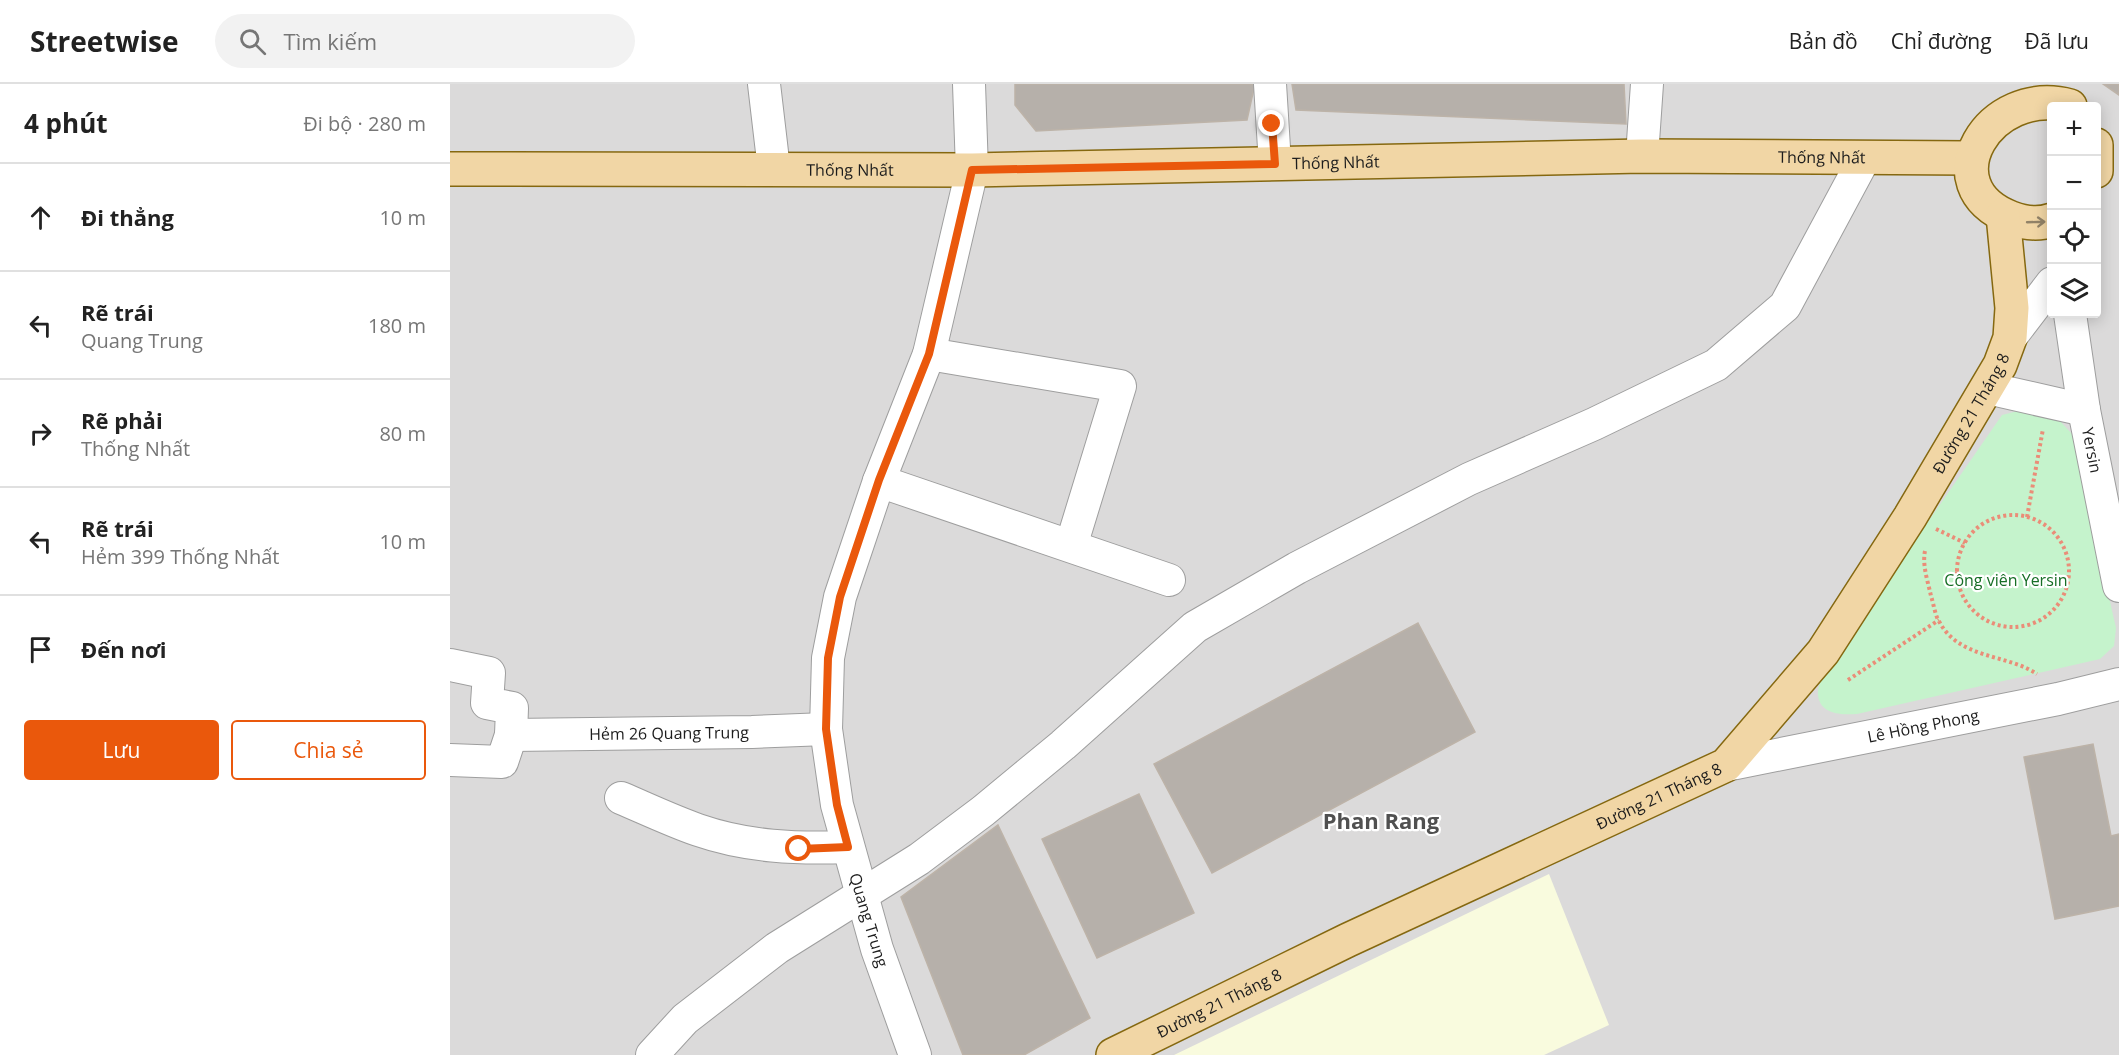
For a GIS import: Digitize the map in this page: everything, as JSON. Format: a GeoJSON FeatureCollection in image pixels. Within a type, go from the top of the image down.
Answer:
{"type":"FeatureCollection","features":[{"type":"Feature","properties":{"kind":"main road"},"geometry":{"type":"LineString","coordinates":[[2047,221],[2023,222],[2003,215],[1990,204],[1979,191],[1973,175],[1972,145],[1983,121],[2002,94],[2063,97]]}},
{"type":"Feature","properties":{"kind":"main road","name":"Thống Nhất"},"geometry":{"type":"LineString","coordinates":[[450,169],[972,170],[1642,156],[1971,158]]}},
{"type":"Feature","properties":{"kind":"main road","name":"Đường 21 Tháng 8"},"geometry":{"type":"LineString","coordinates":[[1113,1055],[1348,940],[1726,765],[1823,652],[1910,517],[2000,365],[2010,338],[2012,308],[2003,215]]}},
{"type":"Feature","properties":{"kind":"street"},"geometry":{"type":"LineString","coordinates":[[764,84],[774,169]]}},
{"type":"Feature","properties":{"kind":"street","name":"Quang Trung"},"geometry":{"type":"LineString","coordinates":[[915,1055],[862,901],[837,805],[826,729],[828,658],[840,597],[879,480],[929,354],[972,170],[969,84]]}},
{"type":"Feature","properties":{"kind":"street"},"geometry":{"type":"LineString","coordinates":[[1270,84],[1275,164]]}},
{"type":"Feature","properties":{"kind":"street"},"geometry":{"type":"LineString","coordinates":[[1642,156],[1647,84]]}},
{"type":"Feature","properties":{"kind":"street"},"geometry":{"type":"LineString","coordinates":[[652,1055],[685,1019],[777,948],[862,901],[984,811],[1063,745],[1195,627],[1297,568],[1459,484],[1594,424],[1716,365],[1785,306],[1865,157]]}},
{"type":"Feature","properties":{"kind":"street"},"geometry":{"type":"LineString","coordinates":[[2010,338],[2047,290]]}},
{"type":"Feature","properties":{"kind":"street","name":"Yersin"},"geometry":{"type":"LineString","coordinates":[[2071,318],[2084,410],[2119,586]]}},
{"type":"Feature","properties":{"kind":"street"},"geometry":{"type":"LineString","coordinates":[[929,354],[1120,386],[1071,546]]}},
{"type":"Feature","properties":{"kind":"street"},"geometry":{"type":"LineString","coordinates":[[1987,388],[2084,410]]}},
{"type":"Feature","properties":{"kind":"street"},"geometry":{"type":"LineString","coordinates":[[879,480],[1169,580]]}},
{"type":"Feature","properties":{"kind":"street"},"geometry":{"type":"LineString","coordinates":[[450,665],[489,673],[488,703],[513,708],[511,735],[502,762],[450,760]]}},
{"type":"Feature","properties":{"kind":"street","name":"Lê Hồng Phong"},"geometry":{"type":"LineString","coordinates":[[1726,765],[2058,699],[2119,684]]}},
{"type":"Feature","properties":{"kind":"street","name":"Hẻm 26 Quang Trung"},"geometry":{"type":"LineString","coordinates":[[511,735],[826,729]]}},
{"type":"Feature","properties":{"kind":"street"},"geometry":{"type":"LineString","coordinates":[[621,798],[699,830],[751,844],[799,849],[848,847]]}},
{"type":"Feature","properties":{"kind":"path"},"geometry":{"type":"LineString","coordinates":[[2027,516],[2048,402]]}},
{"type":"Feature","properties":{"kind":"path"},"geometry":{"type":"LineString","coordinates":[[2016,514],[2027,516],[2049,527],[2061,540],[2068,556],[2069,576],[2065,595],[2053,611],[2037,622],[2019,628],[1999,626],[1982,618],[1967,605],[1959,587],[1956,569],[1960,552],[1968,536],[1982,523],[1998,516],[2016,514]]}},
{"type":"Feature","properties":{"kind":"path"},"geometry":{"type":"LineString","coordinates":[[1930,536],[1934,528]]}},
{"type":"Feature","properties":{"kind":"path"},"geometry":{"type":"LineString","coordinates":[[1927,545],[1924,554],[1926,576],[1939,620],[1952,639],[1968,648],[2028,668],[2047,680],[2054,688],[2058,699]]}},
{"type":"Feature","properties":{"kind":"path"},"geometry":{"type":"LineString","coordinates":[[1848,680],[1939,620]]}},
{"type":"Feature","properties":{"kind":"shaded area"},"geometry":{"type":"Polygon","coordinates":[[[450,84],[2119,84],[2119,1055],[450,1055],[450,84]]]}},
{"type":"Feature","properties":{"kind":"shaded area"},"geometry":{"type":"Polygon","coordinates":[[[1549,874],[1609,1025],[1544,1055],[1174,1055],[1549,874]]]}},
{"type":"Feature","properties":{"kind":"green space","name":"Công viên Yersin"},"geometry":{"type":"Polygon","coordinates":[[[2022,410],[2060,421],[2072,434],[2116,628],[2114,646],[2100,659],[1857,714],[1839,714],[1823,707],[1818,695],[1824,672],[2002,415],[2022,410]]]}},
{"type":"Feature","properties":{"kind":"building"},"geometry":{"type":"Polygon","coordinates":[[[1015,84],[1255,84],[1247,120],[1036,131],[1015,105],[1015,84]]]}},
{"type":"Feature","properties":{"kind":"building"},"geometry":{"type":"Polygon","coordinates":[[[1292,84],[1624,84],[1626,124],[1296,110],[1292,84]]]}},
{"type":"Feature","properties":{"kind":"building"},"geometry":{"type":"Polygon","coordinates":[[[2103,84],[2119,84],[2119,95],[2103,84]]]}},
{"type":"Feature","properties":{"kind":"building"},"geometry":{"type":"Polygon","coordinates":[[[1418,623],[1475,732],[1212,873],[1154,764],[1418,623]]]}},
{"type":"Feature","properties":{"kind":"building"},"geometry":{"type":"Polygon","coordinates":[[[2093,744],[2111,836],[2119,834],[2119,906],[2055,919],[2024,757],[2093,744]]]}},
{"type":"Feature","properties":{"kind":"building"},"geometry":{"type":"Polygon","coordinates":[[[1139,794],[1194,913],[1097,958],[1042,839],[1139,794]]]}},
{"type":"Feature","properties":{"kind":"building"},"geometry":{"type":"Polygon","coordinates":[[[998,825],[1090,1018],[1024,1055],[963,1055],[901,897],[998,825]]]}},
{"type":"Feature","properties":{"kind":"district","name":"Phan Rang"},"geometry":{"type":"Point","coordinates":[1381,820]}},
{"type":"Feature","properties":{"kind":"route"},"geometry":{"type":"LineString","coordinates":[[799,849],[848,847],[837,805],[826,729],[828,658],[840,597],[879,480],[929,354],[972,170],[1275,164],[1272,124]]}}]}
